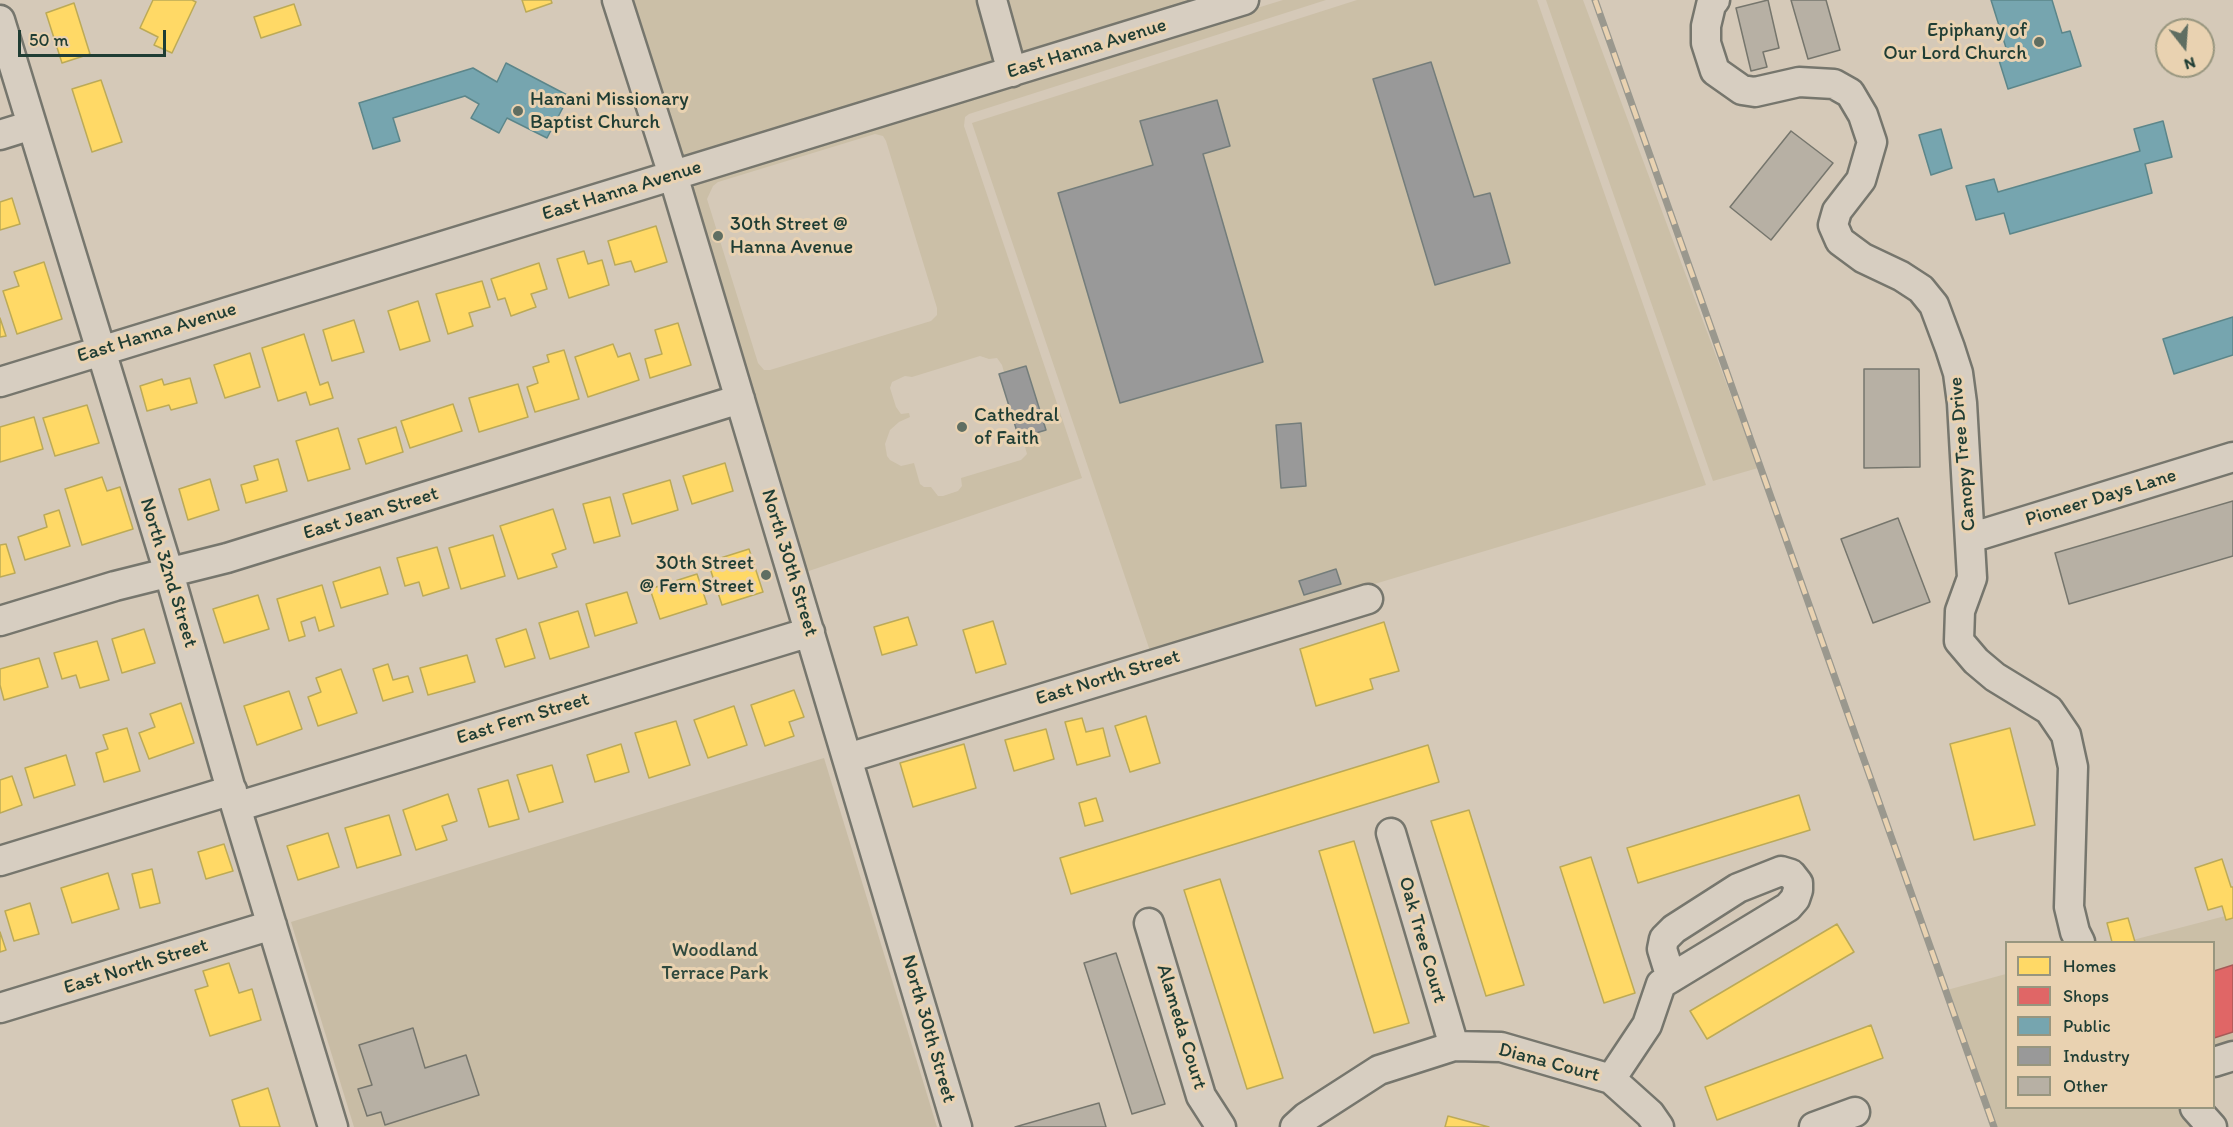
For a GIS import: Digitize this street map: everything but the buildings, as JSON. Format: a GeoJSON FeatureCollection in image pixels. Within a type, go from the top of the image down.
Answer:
{"type":"FeatureCollection","features":[{"type":"Feature","properties":{"kind":"street","name":"North 30th Street"},"geometry":{"type":"LineString","coordinates":[[617,0],[741,399],[957,1127]]}},
{"type":"Feature","properties":{"kind":"street"},"geometry":{"type":"LineString","coordinates":[[992,0],[1012,72]]}},
{"type":"Feature","properties":{"kind":"street","name":"East Hanna Avenue"},"geometry":{"type":"LineString","coordinates":[[0,382],[1244,0]]}},
{"type":"Feature","properties":{"kind":"street","name":"Canopy Tree Drive"},"geometry":{"type":"LineString","coordinates":[[1715,0],[1711,5],[1706,26],[1706,43],[1715,71],[1742,90],[1755,92],[1799,82],[1834,84],[1850,93],[1863,115],[1872,142],[1861,180],[1837,212],[1833,225],[1840,241],[1863,258],[1901,276],[1921,289],[1934,305],[1958,373],[1972,578],[1960,611],[1959,641],[1976,661],[1995,677],[2049,710],[2066,735],[2073,767],[2069,907],[2080,941]]}},
{"type":"Feature","properties":{"kind":"street","name":"North 32nd Street"},"geometry":{"type":"LineString","coordinates":[[0,20],[169,573],[333,1127]]}},
{"type":"Feature","properties":{"kind":"street"},"geometry":{"type":"LineString","coordinates":[[0,135],[32,125]]}},
{"type":"Feature","properties":{"kind":"street","name":"East Jean Street"},"geometry":{"type":"LineString","coordinates":[[0,621],[115,586],[227,558],[741,399]]}},
{"type":"Feature","properties":{"kind":"street","name":"Pioneer Days Lane"},"geometry":{"type":"LineString","coordinates":[[1970,538],[2233,457]]}},
{"type":"Feature","properties":{"kind":"street","name":"East North Street"},"geometry":{"type":"LineString","coordinates":[[848,758],[1368,599]]}},
{"type":"Feature","properties":{"kind":"street","name":"East Fern Street"},"geometry":{"type":"LineString","coordinates":[[0,861],[234,798],[810,632]]}},
{"type":"Feature","properties":{"kind":"street","name":"Oak Tree Court"},"geometry":{"type":"LineString","coordinates":[[1391,833],[1454,1046]]}},
{"type":"Feature","properties":{"kind":"street"},"geometry":{"type":"LineString","coordinates":[[1611,1079],[1647,1024],[1661,984],[1671,978],[1788,907],[1795,899],[1798,890],[1798,883],[1791,874],[1781,871],[1738,888],[1674,929],[1664,939],[1662,950],[1671,978]]}},
{"type":"Feature","properties":{"kind":"street","name":"Alameda Court"},"geometry":{"type":"LineString","coordinates":[[1149,923],[1202,1096],[1221,1127]]}},
{"type":"Feature","properties":{"kind":"street","name":"East North Street"},"geometry":{"type":"LineString","coordinates":[[0,1008],[272,925]]}},
{"type":"Feature","properties":{"kind":"street","name":"Diana Court"},"geometry":{"type":"LineString","coordinates":[[1295,1127],[1306,1117],[1379,1070],[1454,1046],[1501,1047],[1611,1079],[1650,1114],[1659,1127]]}},
{"type":"Feature","properties":{"kind":"street"},"geometry":{"type":"LineString","coordinates":[[2215,1062],[2233,1056]]}},
{"type":"Feature","properties":{"kind":"street"},"geometry":{"type":"LineString","coordinates":[[2197,1109],[2212,1127]]}},
{"type":"Feature","properties":{"kind":"street"},"geometry":{"type":"LineString","coordinates":[[1814,1127],[1855,1112]]}},
{"type":"Feature","properties":{"kind":"shaded area"},"geometry":{"type":"Polygon","coordinates":[[[627,0],[982,0],[999,64],[679,161],[627,0]]]}},
{"type":"Feature","properties":{"kind":"shaded area"},"geometry":{"type":"Polygon","coordinates":[[[1003,0],[1206,0],[1019,58],[1003,0]]]}},
{"type":"Feature","properties":{"kind":"shaded area"},"geometry":{"type":"Polygon","coordinates":[[[1283,0],[1326,0],[965,117],[964,126],[1082,478],[803,573],[686,183],[1283,0]],[[875,134],[718,182],[713,186],[707,199],[758,363],[764,370],[931,321],[937,315],[937,308],[886,141],[883,136],[875,134]],[[980,356],[912,377],[905,376],[892,382],[890,388],[896,407],[901,414],[909,413],[910,417],[899,422],[890,430],[885,444],[887,456],[901,466],[914,463],[920,484],[924,487],[931,487],[938,496],[958,491],[962,486],[961,478],[1021,460],[1027,454],[1002,365],[997,358],[989,359],[980,356]]]}},
{"type":"Feature","properties":{"kind":"shaded area"},"geometry":{"type":"Polygon","coordinates":[[[1357,0],[1537,0],[1706,485],[1150,651],[972,123],[1357,0]]]}},
{"type":"Feature","properties":{"kind":"shaded area"},"geometry":{"type":"Polygon","coordinates":[[[1546,0],[1583,0],[1758,468],[1713,481],[1546,0]]]}},
{"type":"Feature","properties":{"kind":"shaded area"},"geometry":{"type":"Polygon","coordinates":[[[2233,914],[2233,1044],[2215,1050],[2215,941],[2129,941],[2233,914]]]}},
{"type":"Feature","properties":{"kind":"shaded area"},"geometry":{"type":"Polygon","coordinates":[[[2005,974],[2005,1109],[2183,1109],[2199,1127],[1990,1127],[1947,990],[2005,974]]]}},
{"type":"Feature","properties":{"kind":"green space","name":"Woodland Terrace Park"},"geometry":{"type":"Polygon","coordinates":[[[824,758],[937,1127],[354,1127],[291,922],[824,758]]]}},
{"type":"Feature","properties":{"kind":"railway"},"geometry":{"type":"LineString","coordinates":[[1595,0],[1994,1127]]}},
{"type":"Feature","properties":{"kind":"place","name":"Epiphany of Our Lord Church"},"geometry":{"type":"Point","coordinates":[2039,42]}},
{"type":"Feature","properties":{"kind":"place","name":"Hanani Missionary Baptist Church"},"geometry":{"type":"Point","coordinates":[518,111]}},
{"type":"Feature","properties":{"kind":"place","name":"30th Street @ Hanna Avenue"},"geometry":{"type":"Point","coordinates":[718,236]}},
{"type":"Feature","properties":{"kind":"place","name":"Cathedral of Faith"},"geometry":{"type":"Point","coordinates":[962,427]}},
{"type":"Feature","properties":{"kind":"place","name":"30th Street @ Fern Street"},"geometry":{"type":"Point","coordinates":[766,575]}}]}
